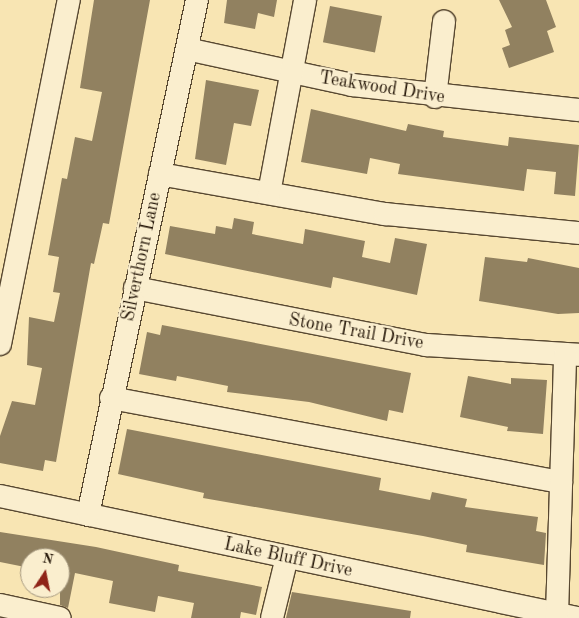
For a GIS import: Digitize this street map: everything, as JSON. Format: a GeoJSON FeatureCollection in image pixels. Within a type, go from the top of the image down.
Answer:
{"type":"FeatureCollection","features":[{"type":"Feature","properties":{"kind":"street"},"geometry":{"type":"LineString","coordinates":[[0,344],[3,318],[69,0]]}},
{"type":"Feature","properties":{"kind":"street","name":"Silverthorn Lane"},"geometry":{"type":"LineString","coordinates":[[88,515],[111,398],[197,0]]}},
{"type":"Feature","properties":{"kind":"street"},"geometry":{"type":"LineString","coordinates":[[269,193],[290,71],[305,0]]}},
{"type":"Feature","properties":{"kind":"street"},"geometry":{"type":"LineString","coordinates":[[435,97],[444,22]]}},
{"type":"Feature","properties":{"kind":"street","name":"Teakwood Drive"},"geometry":{"type":"LineString","coordinates":[[187,49],[290,71],[435,97],[579,110]]}},
{"type":"Feature","properties":{"kind":"street"},"geometry":{"type":"LineString","coordinates":[[160,174],[384,214],[579,233]]}},
{"type":"Feature","properties":{"kind":"street","name":"Stone Trail Drive"},"geometry":{"type":"LineString","coordinates":[[135,288],[426,345],[572,354]]}},
{"type":"Feature","properties":{"kind":"street"},"geometry":{"type":"LineString","coordinates":[[567,616],[561,482],[572,354]]}},
{"type":"Feature","properties":{"kind":"street"},"geometry":{"type":"LineString","coordinates":[[111,398],[561,482]]}},
{"type":"Feature","properties":{"kind":"street","name":"Lake Bluff Drive"},"geometry":{"type":"LineString","coordinates":[[0,496],[567,616]]}},
{"type":"Feature","properties":{"kind":"street"},"geometry":{"type":"LineString","coordinates":[[272,618],[287,557]]}},
{"type":"Feature","properties":{"kind":"street"},"geometry":{"type":"LineString","coordinates":[[0,605],[60,618]]}},
{"type":"Feature","properties":{"kind":"building"},"geometry":{"type":"Polygon","coordinates":[[[94,0],[150,0],[109,224],[103,223],[94,264],[91,263],[56,462],[45,460],[43,471],[0,463],[0,436],[12,401],[35,405],[42,368],[27,365],[29,317],[54,322],[60,293],[53,292],[59,257],[48,255],[62,178],[67,179],[75,137],[92,141],[102,92],[80,88],[94,0]]]}},
{"type":"Feature","properties":{"kind":"building"},"geometry":{"type":"Polygon","coordinates":[[[227,0],[277,0],[274,17],[258,13],[255,29],[224,23],[227,0]]]}},
{"type":"Feature","properties":{"kind":"building"},"geometry":{"type":"Polygon","coordinates":[[[499,0],[546,0],[556,27],[547,31],[554,52],[509,68],[502,48],[510,45],[505,30],[512,27],[499,0]]]}},
{"type":"Feature","properties":{"kind":"building"},"geometry":{"type":"Polygon","coordinates":[[[330,6],[382,16],[375,52],[323,42],[330,6]]]}},
{"type":"Feature","properties":{"kind":"building"},"geometry":{"type":"Polygon","coordinates":[[[206,80],[259,90],[251,126],[234,123],[226,165],[195,159],[206,80]]]}},
{"type":"Feature","properties":{"kind":"building"},"geometry":{"type":"Polygon","coordinates":[[[311,109],[406,131],[408,124],[444,131],[443,137],[508,146],[509,137],[579,145],[575,196],[554,194],[556,172],[527,169],[524,191],[398,174],[400,164],[370,158],[367,174],[301,162],[311,109]]]}},
{"type":"Feature","properties":{"kind":"building"},"geometry":{"type":"Polygon","coordinates":[[[234,218],[254,222],[252,234],[303,244],[305,229],[365,241],[362,257],[390,263],[395,238],[427,244],[417,295],[333,277],[331,288],[165,254],[170,226],[215,234],[216,226],[232,229],[234,218]]]}},
{"type":"Feature","properties":{"kind":"building"},"geometry":{"type":"Polygon","coordinates":[[[485,257],[527,262],[528,258],[579,268],[579,313],[558,314],[479,301],[485,257]]]}},
{"type":"Feature","properties":{"kind":"building"},"geometry":{"type":"Polygon","coordinates":[[[162,325],[411,373],[403,413],[389,410],[387,421],[309,402],[227,392],[228,386],[177,376],[176,381],[139,374],[147,332],[160,335],[162,325]]]}},
{"type":"Feature","properties":{"kind":"building"},"geometry":{"type":"Polygon","coordinates":[[[468,376],[511,384],[511,378],[547,380],[543,434],[507,431],[508,427],[460,417],[468,376]]]}},
{"type":"Feature","properties":{"kind":"building"},"geometry":{"type":"Polygon","coordinates":[[[127,429],[381,478],[379,490],[430,500],[432,492],[467,499],[465,507],[538,517],[536,531],[546,533],[544,565],[466,552],[467,545],[423,536],[203,498],[204,493],[118,474],[127,429]]]}},
{"type":"Feature","properties":{"kind":"building"},"geometry":{"type":"Polygon","coordinates":[[[0,532],[96,547],[179,565],[178,571],[262,587],[256,615],[241,612],[240,618],[191,618],[194,603],[158,596],[155,612],[109,603],[113,581],[75,573],[70,598],[70,548],[20,548],[20,566],[0,562],[0,532]]]}},
{"type":"Feature","properties":{"kind":"building"},"geometry":{"type":"Polygon","coordinates":[[[292,592],[411,611],[410,618],[286,618],[292,592]]]}},
{"type":"Feature","properties":{"kind":"building"},"geometry":{"type":"Polygon","coordinates":[[[60,598],[70,598],[68,608],[60,605],[60,598]]]}}]}
